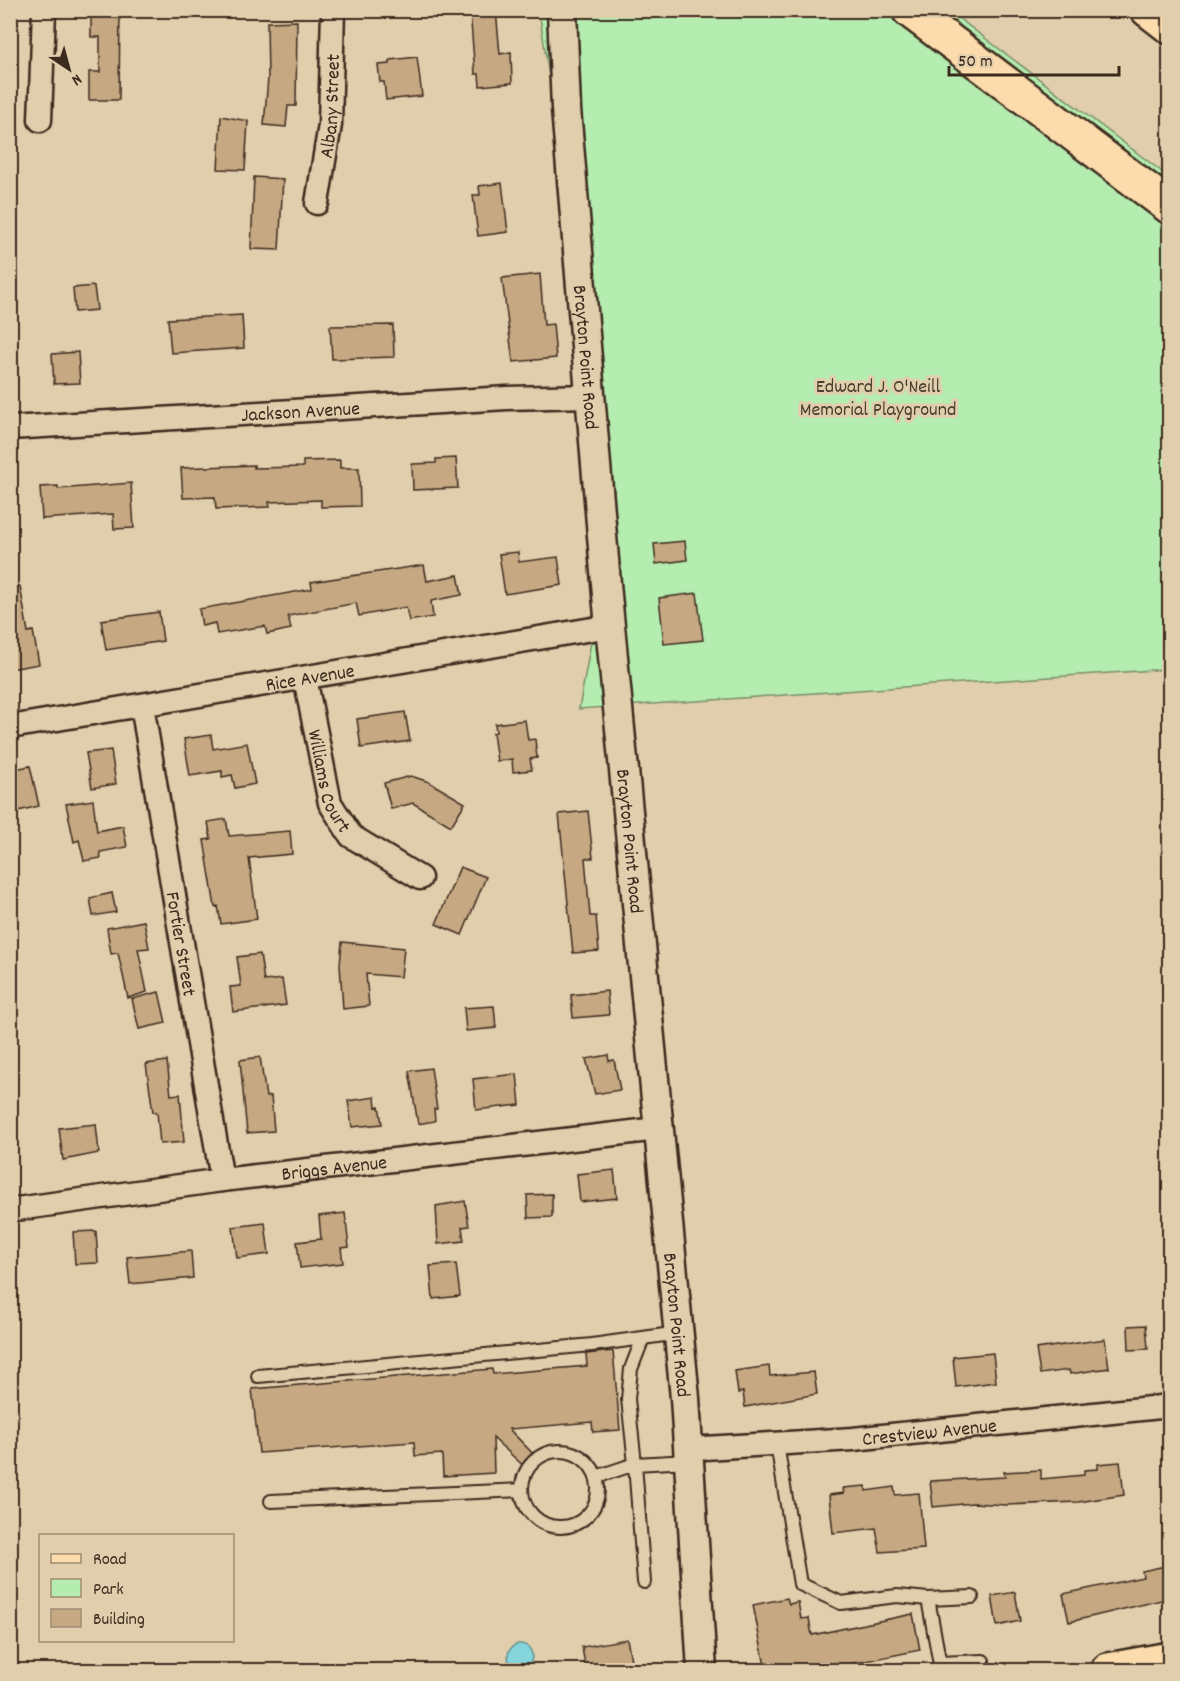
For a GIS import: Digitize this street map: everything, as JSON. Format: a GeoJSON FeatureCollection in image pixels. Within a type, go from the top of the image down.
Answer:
{"type":"FeatureCollection","features":[{"type":"Feature","properties":{"kind":"main road"},"geometry":{"type":"LineString","coordinates":[[909,10],[1170,207]]}},
{"type":"Feature","properties":{"kind":"main road"},"geometry":{"type":"LineString","coordinates":[[1148,10],[1170,27]]}},
{"type":"Feature","properties":{"kind":"main road"},"geometry":{"type":"LineString","coordinates":[[1111,1670],[1170,1659]]}},
{"type":"Feature","properties":{"kind":"street"},"geometry":{"type":"LineString","coordinates":[[40,120],[44,10]]}},
{"type":"Feature","properties":{"kind":"street","name":"Albany Street"},"geometry":{"type":"LineString","coordinates":[[317,203],[330,125],[333,10]]}},
{"type":"Feature","properties":{"kind":"street","name":"Brayton Point Road"},"geometry":{"type":"LineString","coordinates":[[562,10],[564,77],[610,626],[679,1333],[702,1671]]}},
{"type":"Feature","properties":{"kind":"street","name":"Jackson Avenue"},"geometry":{"type":"LineString","coordinates":[[10,428],[507,398],[590,396]]}},
{"type":"Feature","properties":{"kind":"street","name":"Rice Avenue"},"geometry":{"type":"LineString","coordinates":[[10,727],[610,626]]}},
{"type":"Feature","properties":{"kind":"street","name":"Williams Court"},"geometry":{"type":"LineString","coordinates":[[305,678],[330,803],[351,836],[420,878]]}},
{"type":"Feature","properties":{"kind":"street","name":"Fortier Street"},"geometry":{"type":"LineString","coordinates":[[142,705],[222,1180]]}},
{"type":"Feature","properties":{"kind":"street","name":"Briggs Avenue"},"geometry":{"type":"LineString","coordinates":[[10,1210],[222,1180],[658,1129]]}},
{"type":"Feature","properties":{"kind":"street","name":"Crestview Avenue"},"geometry":{"type":"LineString","coordinates":[[689,1455],[777,1444],[864,1438],[1170,1406]]}},
{"type":"Feature","properties":{"kind":"lane"},"geometry":{"type":"LineString","coordinates":[[258,1376],[679,1333]]}},
{"type":"Feature","properties":{"kind":"lane"},"geometry":{"type":"LineString","coordinates":[[643,1338],[631,1369],[628,1399],[644,1582]]}},
{"type":"Feature","properties":{"kind":"lane"},"geometry":{"type":"LineString","coordinates":[[777,1444],[800,1584],[841,1603],[897,1596],[928,1599],[972,1597]]}},
{"type":"Feature","properties":{"kind":"lane"},"geometry":{"type":"LineString","coordinates":[[554,1452],[575,1454],[584,1460],[596,1477],[598,1488],[592,1508],[586,1517],[566,1527],[545,1524],[536,1519],[524,1501],[522,1490],[528,1470],[544,1455],[554,1452]]}},
{"type":"Feature","properties":{"kind":"lane"},"geometry":{"type":"LineString","coordinates":[[596,1477],[635,1464],[689,1455]]}},
{"type":"Feature","properties":{"kind":"lane"},"geometry":{"type":"LineString","coordinates":[[271,1501],[522,1490]]}},
{"type":"Feature","properties":{"kind":"lane"},"geometry":{"type":"LineString","coordinates":[[928,1599],[940,1667],[983,1660]]}},
{"type":"Feature","properties":{"kind":"green space","name":"Edward J. O'Neill Memorial Playground"},"geometry":{"type":"Polygon","coordinates":[[[539,11],[949,11],[1169,177],[1169,669],[579,709],[608,548],[590,342],[539,11]]]}},
{"type":"Feature","properties":{"kind":"water"},"geometry":{"type":"Polygon","coordinates":[[[520,1644],[529,1647],[532,1656],[529,1665],[520,1668],[511,1665],[508,1656],[511,1647],[520,1644]]]}},
{"type":"Feature","properties":{"kind":"building"},"geometry":{"type":"Polygon","coordinates":[[[91,10],[120,10],[119,100],[89,100],[89,72],[100,72],[100,37],[91,37],[91,10]]]}},
{"type":"Feature","properties":{"kind":"building"},"geometry":{"type":"Polygon","coordinates":[[[470,10],[496,10],[500,54],[511,52],[512,83],[480,86],[479,74],[475,74],[470,10]]]}},
{"type":"Feature","properties":{"kind":"building"},"geometry":{"type":"Polygon","coordinates":[[[297,21],[296,106],[288,106],[286,127],[264,125],[268,78],[267,22],[297,21]]]}},
{"type":"Feature","properties":{"kind":"building"},"geometry":{"type":"Polygon","coordinates":[[[417,57],[422,96],[386,100],[384,82],[380,82],[378,65],[390,64],[390,60],[417,57]]]}},
{"type":"Feature","properties":{"kind":"building"},"geometry":{"type":"Polygon","coordinates":[[[221,116],[248,121],[245,170],[218,169],[221,116]]]}},
{"type":"Feature","properties":{"kind":"building"},"geometry":{"type":"Polygon","coordinates":[[[254,177],[283,179],[279,250],[251,249],[254,177]]]}},
{"type":"Feature","properties":{"kind":"building"},"geometry":{"type":"Polygon","coordinates":[[[502,183],[508,232],[478,236],[473,195],[480,195],[479,186],[502,183]]]}},
{"type":"Feature","properties":{"kind":"building"},"geometry":{"type":"Polygon","coordinates":[[[540,274],[544,325],[553,324],[556,358],[513,362],[502,278],[540,274]]]}},
{"type":"Feature","properties":{"kind":"building"},"geometry":{"type":"Polygon","coordinates":[[[94,286],[97,310],[75,312],[73,288],[94,286]]]}},
{"type":"Feature","properties":{"kind":"building"},"geometry":{"type":"Polygon","coordinates":[[[242,315],[244,348],[171,353],[168,319],[242,315]]]}},
{"type":"Feature","properties":{"kind":"building"},"geometry":{"type":"Polygon","coordinates":[[[393,325],[394,357],[332,359],[330,326],[393,325]]]}},
{"type":"Feature","properties":{"kind":"building"},"geometry":{"type":"Polygon","coordinates":[[[78,352],[80,383],[54,384],[52,354],[78,352]]]}},
{"type":"Feature","properties":{"kind":"building"},"geometry":{"type":"Polygon","coordinates":[[[456,458],[458,488],[413,490],[412,464],[436,463],[436,459],[456,458]]]}},
{"type":"Feature","properties":{"kind":"building"},"geometry":{"type":"Polygon","coordinates":[[[340,460],[340,468],[359,468],[360,506],[321,507],[321,500],[269,502],[270,507],[216,509],[215,497],[183,498],[181,468],[254,465],[254,468],[303,467],[303,461],[340,460]]]}},
{"type":"Feature","properties":{"kind":"building"},"geometry":{"type":"Polygon","coordinates":[[[131,483],[134,528],[114,529],[113,514],[42,519],[40,487],[58,486],[58,489],[131,483]]]}},
{"type":"Feature","properties":{"kind":"building"},"geometry":{"type":"Polygon","coordinates":[[[685,541],[687,560],[656,564],[654,544],[685,541]]]}},
{"type":"Feature","properties":{"kind":"building"},"geometry":{"type":"Polygon","coordinates":[[[518,552],[519,562],[558,557],[562,585],[505,594],[499,554],[518,552]]]}},
{"type":"Feature","properties":{"kind":"building"},"geometry":{"type":"Polygon","coordinates":[[[424,565],[427,581],[458,575],[462,595],[431,601],[433,617],[409,621],[406,607],[359,616],[356,603],[288,616],[291,629],[267,634],[265,626],[217,634],[215,623],[202,626],[199,609],[312,589],[311,582],[424,565]]]}},
{"type":"Feature","properties":{"kind":"building"},"geometry":{"type":"Polygon","coordinates":[[[20,586],[28,632],[33,631],[39,664],[10,669],[10,587],[20,586]]]}},
{"type":"Feature","properties":{"kind":"building"},"geometry":{"type":"Polygon","coordinates":[[[697,593],[703,640],[664,644],[659,598],[697,593]]]}},
{"type":"Feature","properties":{"kind":"building"},"geometry":{"type":"Polygon","coordinates":[[[159,612],[163,641],[106,650],[101,620],[159,612]]]}},
{"type":"Feature","properties":{"kind":"building"},"geometry":{"type":"Polygon","coordinates":[[[405,712],[410,741],[361,748],[357,719],[405,712]]]}},
{"type":"Feature","properties":{"kind":"building"},"geometry":{"type":"Polygon","coordinates":[[[525,720],[528,740],[535,739],[537,758],[530,759],[532,770],[513,772],[512,759],[497,761],[493,733],[496,732],[495,724],[525,720]]]}},
{"type":"Feature","properties":{"kind":"building"},"geometry":{"type":"Polygon","coordinates":[[[211,735],[213,749],[247,743],[255,784],[235,788],[232,775],[222,777],[222,771],[190,776],[184,739],[211,735]]]}},
{"type":"Feature","properties":{"kind":"building"},"geometry":{"type":"Polygon","coordinates":[[[111,750],[116,784],[92,788],[86,753],[111,750]]]}},
{"type":"Feature","properties":{"kind":"building"},"geometry":{"type":"Polygon","coordinates":[[[30,766],[39,806],[14,812],[10,799],[10,770],[30,766]]]}},
{"type":"Feature","properties":{"kind":"building"},"geometry":{"type":"Polygon","coordinates":[[[411,776],[429,782],[465,803],[451,826],[413,803],[391,809],[384,783],[411,776]]]}},
{"type":"Feature","properties":{"kind":"building"},"geometry":{"type":"Polygon","coordinates":[[[93,800],[97,831],[123,826],[127,847],[100,852],[101,858],[84,861],[79,840],[74,842],[66,804],[93,800]]]}},
{"type":"Feature","properties":{"kind":"building"},"geometry":{"type":"Polygon","coordinates":[[[588,811],[593,858],[585,858],[590,916],[596,916],[599,951],[573,953],[559,814],[588,811]]]}},
{"type":"Feature","properties":{"kind":"building"},"geometry":{"type":"Polygon","coordinates":[[[226,819],[229,836],[290,831],[292,854],[249,858],[257,919],[221,924],[218,906],[215,907],[204,840],[211,839],[208,822],[226,819]]]}},
{"type":"Feature","properties":{"kind":"building"},"geometry":{"type":"Polygon","coordinates":[[[460,867],[486,877],[462,935],[436,924],[460,867]]]}},
{"type":"Feature","properties":{"kind":"building"},"geometry":{"type":"Polygon","coordinates":[[[112,893],[116,912],[93,916],[90,898],[112,893]]]}},
{"type":"Feature","properties":{"kind":"building"},"geometry":{"type":"Polygon","coordinates":[[[144,921],[149,948],[138,949],[147,992],[128,998],[118,953],[111,954],[107,928],[144,921]]]}},
{"type":"Feature","properties":{"kind":"building"},"geometry":{"type":"Polygon","coordinates":[[[342,942],[404,948],[401,977],[366,974],[369,1006],[343,1009],[340,965],[342,942]]]}},
{"type":"Feature","properties":{"kind":"building"},"geometry":{"type":"Polygon","coordinates":[[[260,954],[264,981],[282,979],[286,1005],[233,1012],[230,987],[241,986],[237,957],[260,954]]]}},
{"type":"Feature","properties":{"kind":"building"},"geometry":{"type":"Polygon","coordinates":[[[607,991],[609,1015],[573,1018],[571,995],[607,991]]]}},
{"type":"Feature","properties":{"kind":"building"},"geometry":{"type":"Polygon","coordinates":[[[159,992],[166,1023],[139,1029],[132,999],[159,992]]]}},
{"type":"Feature","properties":{"kind":"building"},"geometry":{"type":"Polygon","coordinates":[[[494,1006],[496,1028],[466,1031],[464,1008],[494,1006]]]}},
{"type":"Feature","properties":{"kind":"building"},"geometry":{"type":"Polygon","coordinates":[[[608,1055],[609,1061],[614,1060],[620,1090],[595,1094],[586,1059],[608,1055]]]}},
{"type":"Feature","properties":{"kind":"building"},"geometry":{"type":"Polygon","coordinates":[[[260,1057],[266,1097],[271,1096],[274,1131],[247,1133],[240,1060],[260,1057]]]}},
{"type":"Feature","properties":{"kind":"building"},"geometry":{"type":"Polygon","coordinates":[[[167,1061],[171,1095],[180,1094],[184,1142],[160,1144],[157,1112],[153,1112],[146,1064],[167,1061]]]}},
{"type":"Feature","properties":{"kind":"building"},"geometry":{"type":"Polygon","coordinates":[[[431,1068],[437,1109],[434,1109],[435,1121],[418,1124],[409,1071],[431,1068]]]}},
{"type":"Feature","properties":{"kind":"building"},"geometry":{"type":"Polygon","coordinates":[[[517,1074],[520,1105],[476,1110],[473,1079],[517,1074]]]}},
{"type":"Feature","properties":{"kind":"building"},"geometry":{"type":"Polygon","coordinates":[[[375,1097],[382,1124],[352,1127],[348,1101],[375,1097]]]}},
{"type":"Feature","properties":{"kind":"building"},"geometry":{"type":"Polygon","coordinates":[[[96,1124],[99,1153],[63,1160],[59,1128],[96,1124]]]}},
{"type":"Feature","properties":{"kind":"building"},"geometry":{"type":"Polygon","coordinates":[[[614,1170],[617,1198],[580,1202],[577,1174],[614,1170]]]}},
{"type":"Feature","properties":{"kind":"building"},"geometry":{"type":"Polygon","coordinates":[[[552,1194],[552,1217],[528,1218],[527,1195],[552,1194]]]}},
{"type":"Feature","properties":{"kind":"building"},"geometry":{"type":"Polygon","coordinates":[[[465,1201],[469,1226],[462,1227],[464,1241],[438,1244],[436,1206],[465,1201]]]}},
{"type":"Feature","properties":{"kind":"building"},"geometry":{"type":"Polygon","coordinates":[[[345,1213],[349,1247],[341,1248],[343,1263],[300,1268],[297,1242],[321,1239],[319,1216],[345,1213]]]}},
{"type":"Feature","properties":{"kind":"building"},"geometry":{"type":"Polygon","coordinates":[[[265,1223],[269,1254],[237,1258],[233,1227],[265,1223]]]}},
{"type":"Feature","properties":{"kind":"building"},"geometry":{"type":"Polygon","coordinates":[[[96,1231],[98,1263],[75,1264],[73,1232],[96,1231]]]}},
{"type":"Feature","properties":{"kind":"building"},"geometry":{"type":"Polygon","coordinates":[[[191,1251],[193,1278],[130,1284],[127,1257],[191,1251]]]}},
{"type":"Feature","properties":{"kind":"building"},"geometry":{"type":"Polygon","coordinates":[[[456,1264],[460,1296],[433,1299],[430,1266],[456,1264]]]}},
{"type":"Feature","properties":{"kind":"building"},"geometry":{"type":"Polygon","coordinates":[[[1146,1325],[1148,1349],[1129,1350],[1128,1326],[1146,1325]]]}},
{"type":"Feature","properties":{"kind":"building"},"geometry":{"type":"Polygon","coordinates":[[[1105,1339],[1109,1368],[1070,1374],[1069,1370],[1040,1374],[1036,1349],[1105,1339]]]}},
{"type":"Feature","properties":{"kind":"building"},"geometry":{"type":"Polygon","coordinates":[[[613,1351],[620,1430],[593,1432],[592,1422],[509,1429],[539,1460],[528,1470],[493,1438],[494,1473],[443,1476],[442,1454],[415,1456],[414,1442],[259,1453],[252,1389],[492,1369],[493,1374],[587,1366],[586,1354],[613,1351]]]}},
{"type":"Feature","properties":{"kind":"building"},"geometry":{"type":"Polygon","coordinates":[[[993,1353],[996,1382],[956,1387],[953,1357],[993,1353]]]}},
{"type":"Feature","properties":{"kind":"building"},"geometry":{"type":"Polygon","coordinates":[[[769,1366],[770,1376],[814,1372],[817,1394],[745,1407],[743,1392],[738,1393],[735,1371],[769,1366]]]}},
{"type":"Feature","properties":{"kind":"building"},"geometry":{"type":"Polygon","coordinates":[[[1120,1462],[1124,1495],[1078,1502],[1006,1505],[973,1503],[933,1507],[930,1481],[1005,1477],[1004,1472],[1041,1470],[1041,1479],[1084,1475],[1084,1470],[1098,1469],[1098,1464],[1120,1462]]]}},
{"type":"Feature","properties":{"kind":"building"},"geometry":{"type":"Polygon","coordinates":[[[866,1486],[866,1491],[894,1487],[895,1495],[919,1493],[924,1549],[880,1552],[876,1528],[833,1533],[829,1495],[844,1493],[843,1488],[866,1486]]]}},
{"type":"Feature","properties":{"kind":"building"},"geometry":{"type":"Polygon","coordinates":[[[1170,1565],[1170,1598],[1069,1622],[1063,1594],[1143,1577],[1142,1571],[1170,1565]]]}},
{"type":"Feature","properties":{"kind":"building"},"geometry":{"type":"Polygon","coordinates":[[[1015,1592],[1020,1621],[997,1626],[992,1596],[1015,1592]]]}},
{"type":"Feature","properties":{"kind":"building"},"geometry":{"type":"Polygon","coordinates":[[[787,1598],[789,1604],[798,1602],[801,1619],[809,1618],[812,1635],[913,1614],[920,1650],[816,1671],[766,1671],[753,1605],[787,1598]]]}},
{"type":"Feature","properties":{"kind":"building"},"geometry":{"type":"Polygon","coordinates":[[[627,1639],[633,1671],[586,1671],[582,1647],[627,1639]]]}}]}
